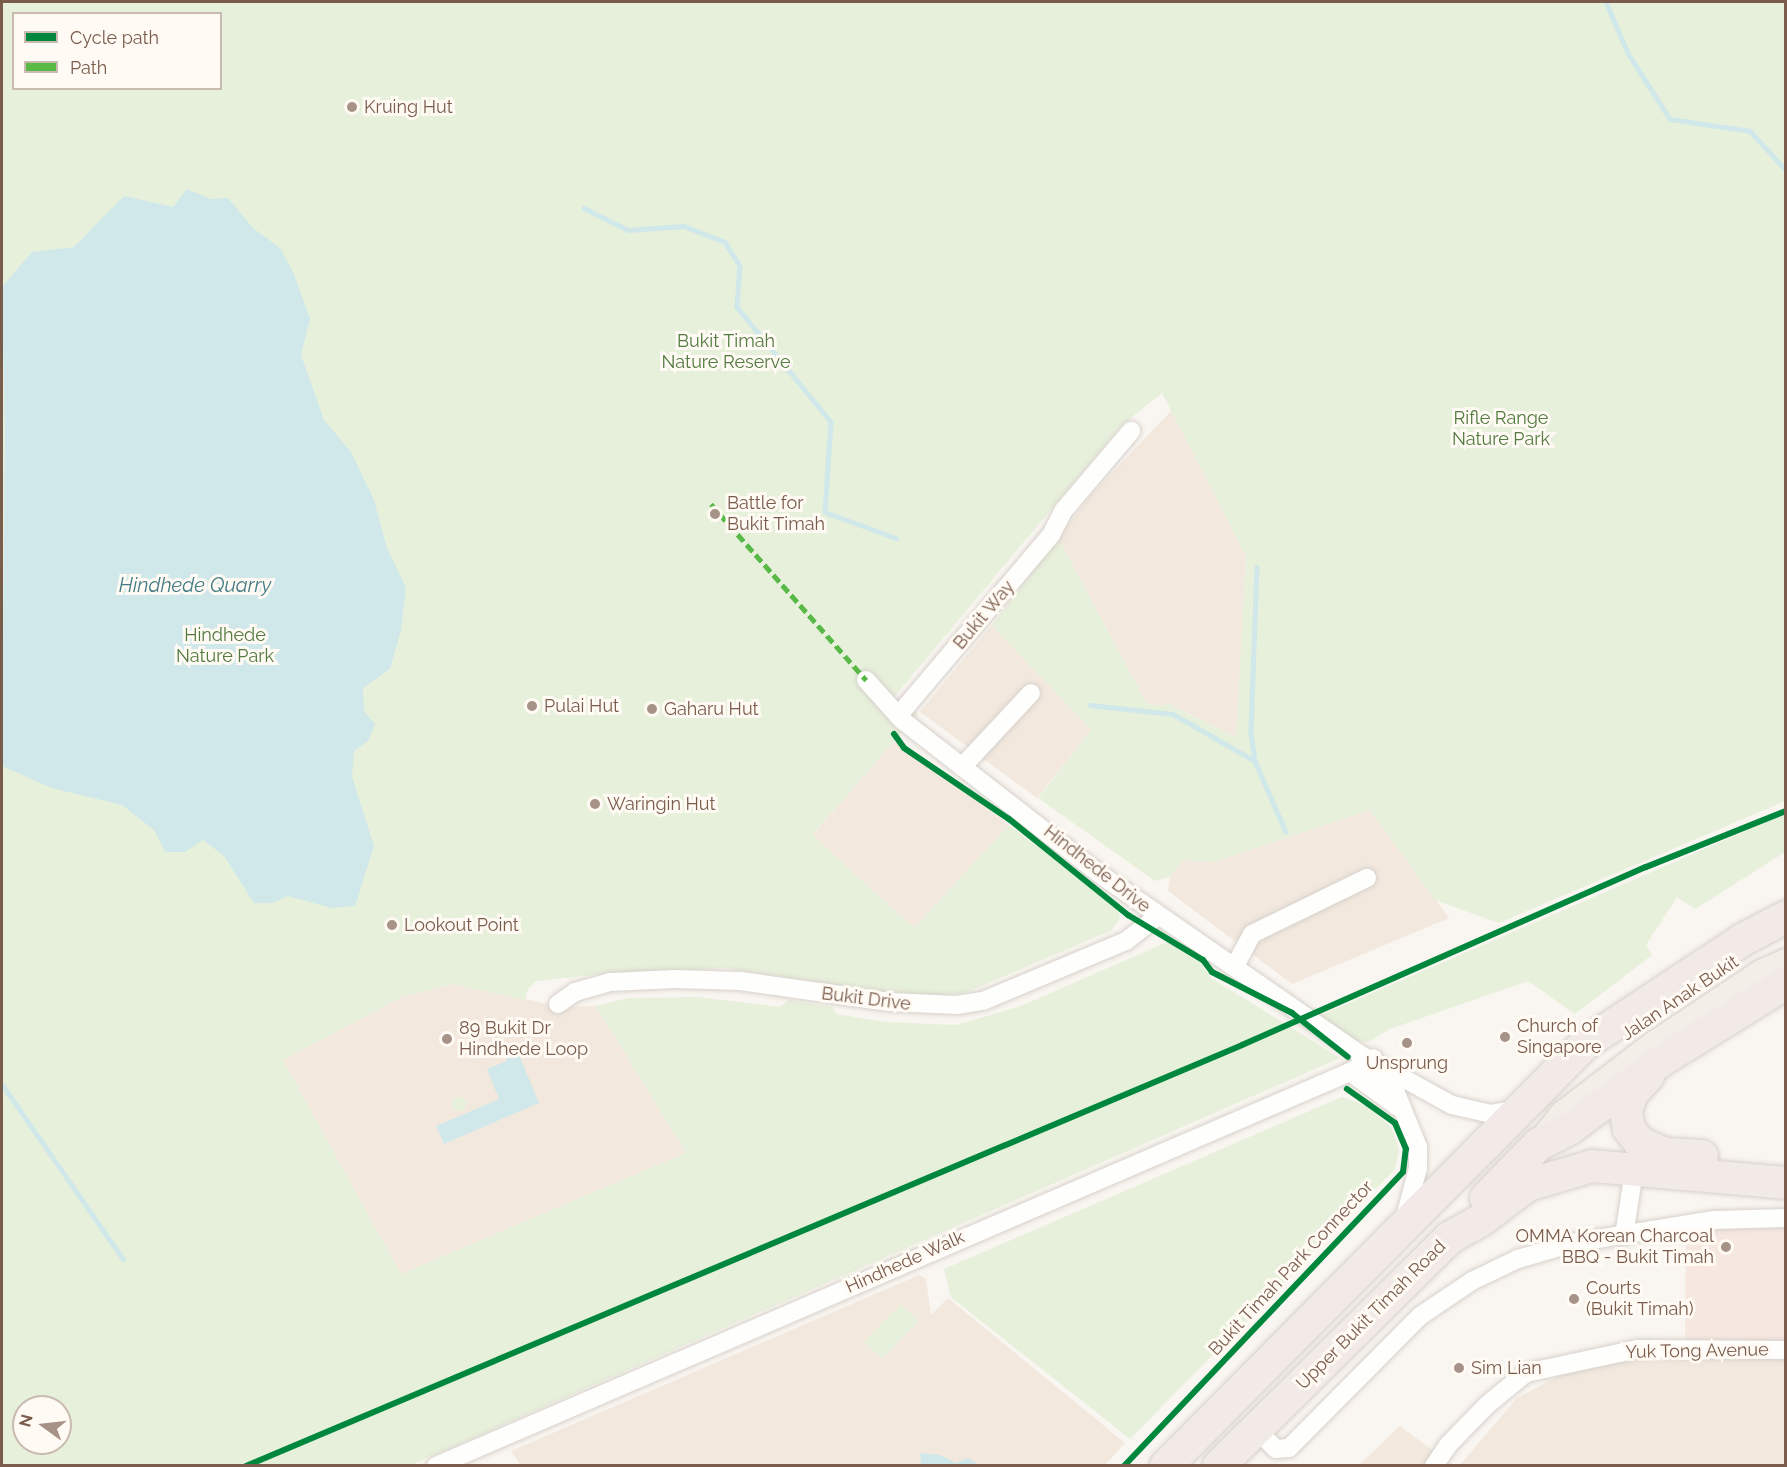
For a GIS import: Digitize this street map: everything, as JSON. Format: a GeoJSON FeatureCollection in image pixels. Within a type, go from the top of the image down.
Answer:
{"type":"FeatureCollection","features":[{"type":"Feature","properties":{"kind":"highway","name":"Jalan Anak Bukit"},"geometry":{"type":"LineString","coordinates":[[1561,1070],[1586,1043],[1742,940],[1785,917]]}},
{"type":"Feature","properties":{"kind":"highway","name":"Jalan Anak Bukit"},"geometry":{"type":"LineString","coordinates":[[1449,1238],[1539,1144],[1568,1130],[1662,1060],[1785,983]]}},
{"type":"Feature","properties":{"kind":"highway"},"geometry":{"type":"LineString","coordinates":[[1662,1060],[1632,1093],[1626,1112],[1629,1129],[1640,1143],[1665,1154],[1785,1163]]}},
{"type":"Feature","properties":{"kind":"highway","name":"Upper Bukit Timah Road"},"geometry":{"type":"LineString","coordinates":[[1166,1466],[1561,1070]]}},
{"type":"Feature","properties":{"kind":"highway","name":"Upper Bukit Timah Road"},"geometry":{"type":"LineString","coordinates":[[1219,1466],[1449,1238],[1480,1221],[1528,1185],[1550,1176],[1592,1166],[1785,1183]]}},
{"type":"Feature","properties":{"kind":"main road","name":"Jalan Anak Bukit"},"geometry":{"type":"LineString","coordinates":[[1561,1070],[1621,1038],[1747,953],[1785,934]]}},
{"type":"Feature","properties":{"kind":"main road","name":"Jalan Anak Bukit"},"geometry":{"type":"LineString","coordinates":[[1539,1144],[1563,1114],[1653,1045],[1761,973],[1785,962]]}},
{"type":"Feature","properties":{"kind":"street","name":"Bukit Way"},"geometry":{"type":"LineString","coordinates":[[896,713],[1051,519],[1064,510],[1131,431]]}},
{"type":"Feature","properties":{"kind":"street","name":"Hindhede Drive"},"geometry":{"type":"LineString","coordinates":[[866,680],[896,713],[962,767],[1158,916],[1235,966],[1361,1062]]}},
{"type":"Feature","properties":{"kind":"street"},"geometry":{"type":"LineString","coordinates":[[962,767],[1031,693]]}},
{"type":"Feature","properties":{"kind":"street"},"geometry":{"type":"LineString","coordinates":[[1235,966],[1252,934],[1367,878]]}},
{"type":"Feature","properties":{"kind":"street","name":"Bukit Drive"},"geometry":{"type":"LineString","coordinates":[[558,1004],[574,992],[611,982],[675,979],[740,981],[890,1002],[957,1005],[983,1001],[1126,941],[1158,916]]}},
{"type":"Feature","properties":{"kind":"street"},"geometry":{"type":"LineString","coordinates":[[1361,1062],[1459,1107],[1490,1114],[1521,1108]]}},
{"type":"Feature","properties":{"kind":"street"},"geometry":{"type":"LineString","coordinates":[[1361,1062],[1396,1094],[1418,1148],[1418,1168],[1401,1232]]}},
{"type":"Feature","properties":{"kind":"street","name":"Hindhede Walk"},"geometry":{"type":"LineString","coordinates":[[436,1466],[1361,1062]]}},
{"type":"Feature","properties":{"kind":"street"},"geometry":{"type":"LineString","coordinates":[[1624,1236],[1630,1210],[1634,1171]]}},
{"type":"Feature","properties":{"kind":"street"},"geometry":{"type":"LineString","coordinates":[[1630,1210],[1644,1232]]}},
{"type":"Feature","properties":{"kind":"street"},"geometry":{"type":"LineString","coordinates":[[1256,1429],[1276,1449],[1289,1448],[1420,1316],[1472,1281],[1518,1258],[1573,1243],[1714,1220],[1785,1218]]}},
{"type":"Feature","properties":{"kind":"street","name":"Yuk Tong Avenue"},"geometry":{"type":"LineString","coordinates":[[1434,1466],[1448,1445],[1488,1404],[1526,1373],[1638,1349],[1785,1350]]}},
{"type":"Feature","properties":{"kind":"shaded area"},"geometry":{"type":"Polygon","coordinates":[[[1172,410],[1246,556],[1237,737],[1167,703],[1163,706],[1147,704],[1058,538],[1091,495],[1172,410]]]}},
{"type":"Feature","properties":{"kind":"shaded area"},"geometry":{"type":"Polygon","coordinates":[[[992,625],[1091,730],[1037,798],[920,712],[992,625]]]}},
{"type":"Feature","properties":{"kind":"shaded area"},"geometry":{"type":"Polygon","coordinates":[[[896,739],[1009,825],[914,928],[812,836],[896,739]]]}},
{"type":"Feature","properties":{"kind":"shaded area"},"geometry":{"type":"Polygon","coordinates":[[[1370,810],[1449,918],[1292,984],[1168,891],[1170,877],[1184,860],[1214,862],[1370,810]]]}},
{"type":"Feature","properties":{"kind":"shaded area"},"geometry":{"type":"Polygon","coordinates":[[[453,984],[562,1007],[596,1006],[687,1153],[401,1275],[282,1060],[402,997],[453,984]]]}},
{"type":"Feature","properties":{"kind":"shaded area"},"geometry":{"type":"Polygon","coordinates":[[[1785,1222],[1785,1348],[1685,1339],[1686,1226],[1785,1222]]]}},
{"type":"Feature","properties":{"kind":"shaded area"},"geometry":{"type":"Polygon","coordinates":[[[919,1275],[926,1279],[931,1315],[948,1298],[1125,1443],[1104,1466],[521,1466],[511,1451],[919,1275]]]}},
{"type":"Feature","properties":{"kind":"shaded area"},"geometry":{"type":"Polygon","coordinates":[[[1662,1355],[1785,1360],[1785,1465],[1459,1466],[1517,1398],[1583,1363],[1662,1355]]]}},
{"type":"Feature","properties":{"kind":"shaded area"},"geometry":{"type":"Polygon","coordinates":[[[1400,1426],[1452,1465],[1358,1466],[1400,1426]]]}},
{"type":"Feature","properties":{"kind":"green space"},"geometry":{"type":"Polygon","coordinates":[[[2,2],[1785,2],[1785,801],[1499,923],[1435,900],[1370,810],[1214,862],[1184,860],[1170,877],[1155,881],[1038,798],[1091,730],[992,625],[1058,538],[1147,704],[1163,706],[1167,703],[1236,737],[1246,556],[1162,393],[1121,426],[894,697],[918,714],[812,835],[914,928],[1009,825],[1116,907],[1120,918],[1112,930],[965,993],[921,997],[725,968],[612,973],[536,981],[528,989],[525,1000],[453,984],[402,997],[283,1060],[401,1274],[686,1153],[596,1006],[628,998],[698,997],[780,1007],[789,1000],[833,1007],[836,1014],[885,1022],[956,1025],[1021,1006],[1167,942],[1200,963],[1211,978],[1340,1058],[411,1465],[2,1466],[2,2]]]}},
{"type":"Feature","properties":{"kind":"green space"},"geometry":{"type":"Polygon","coordinates":[[[1785,814],[1785,852],[1695,909],[1677,897],[1646,945],[1652,955],[1575,1014],[1528,981],[1390,1029],[1368,1042],[1352,1041],[1319,1016],[1785,814]]]}},
{"type":"Feature","properties":{"kind":"green space"},"geometry":{"type":"Polygon","coordinates":[[[456,1097],[462,1097],[466,1104],[462,1111],[456,1111],[452,1107],[452,1101],[456,1097]]]}},
{"type":"Feature","properties":{"kind":"green space"},"geometry":{"type":"Polygon","coordinates":[[[1342,1097],[1367,1106],[1392,1128],[1399,1150],[1395,1169],[1130,1439],[951,1297],[944,1269],[1342,1097]]]}},
{"type":"Feature","properties":{"kind":"green space"},"geometry":{"type":"Polygon","coordinates":[[[901,1304],[919,1321],[882,1359],[864,1342],[901,1304]]]}},
{"type":"Feature","properties":{"kind":"water","name":"Hindhede Quarry"},"geometry":{"type":"Polygon","coordinates":[[[187,189],[210,199],[228,198],[253,228],[280,248],[294,274],[310,319],[301,355],[324,420],[351,452],[374,500],[387,548],[406,588],[401,630],[390,669],[363,688],[364,711],[375,724],[368,741],[354,751],[352,777],[374,846],[355,906],[332,908],[288,896],[273,903],[254,903],[224,856],[203,840],[185,852],[165,852],[154,830],[122,805],[52,788],[2,766],[5,431],[2,287],[32,252],[74,247],[124,196],[173,207],[187,189]]]}},
{"type":"Feature","properties":{"kind":"water"},"geometry":{"type":"Polygon","coordinates":[[[515,1045],[539,1103],[444,1144],[436,1126],[499,1099],[487,1069],[507,1061],[503,1050],[515,1045]]]}},
{"type":"Feature","properties":{"kind":"water"},"geometry":{"type":"Polygon","coordinates":[[[920,1453],[940,1455],[956,1463],[968,1458],[979,1465],[921,1465],[920,1453]]]}},
{"type":"Feature","properties":{"kind":"waterway"},"geometry":{"type":"LineString","coordinates":[[1606,2],[1628,53],[1670,119],[1750,131],[1786,170]]}},
{"type":"Feature","properties":{"kind":"waterway"},"geometry":{"type":"LineString","coordinates":[[584,208],[628,230],[684,226],[725,242],[740,266],[737,307],[831,422],[825,512],[896,538]]}},
{"type":"Feature","properties":{"kind":"waterway"},"geometry":{"type":"LineString","coordinates":[[1257,567],[1251,733],[1255,761],[1286,832]]}},
{"type":"Feature","properties":{"kind":"waterway"},"geometry":{"type":"LineString","coordinates":[[1090,705],[1173,714],[1255,761]]}},
{"type":"Feature","properties":{"kind":"waterway"},"geometry":{"type":"LineString","coordinates":[[2,1084],[123,1259]]}},
{"type":"Feature","properties":{"kind":"marked path"},"geometry":{"type":"LineString","coordinates":[[711,504],[866,680]]}},
{"type":"Feature","properties":{"kind":"cycle path"},"geometry":{"type":"LineString","coordinates":[[894,734],[904,748],[1009,819],[1128,915],[1203,960],[1212,972],[1292,1013],[1348,1057]]}},
{"type":"Feature","properties":{"kind":"cycle path"},"geometry":{"type":"LineString","coordinates":[[246,1466],[1242,1045],[1646,867],[1786,811]]}},
{"type":"Feature","properties":{"kind":"cycle path","name":"Bukit Timah Park Connector"},"geometry":{"type":"LineString","coordinates":[[1124,1466],[1403,1172],[1406,1149],[1395,1123],[1347,1089]]}},
{"type":"Feature","properties":{"kind":"place","name":"Kruing Hut"},"geometry":{"type":"Point","coordinates":[352,107]}},
{"type":"Feature","properties":{"kind":"place","name":"Battle for Bukit Timah"},"geometry":{"type":"Point","coordinates":[715,514]}},
{"type":"Feature","properties":{"kind":"place","name":"Pulai Hut"},"geometry":{"type":"Point","coordinates":[532,706]}},
{"type":"Feature","properties":{"kind":"place","name":"Gaharu Hut"},"geometry":{"type":"Point","coordinates":[652,709]}},
{"type":"Feature","properties":{"kind":"place","name":"Waringin Hut"},"geometry":{"type":"Point","coordinates":[595,804]}},
{"type":"Feature","properties":{"kind":"place","name":"Lookout Point"},"geometry":{"type":"Point","coordinates":[392,925]}},
{"type":"Feature","properties":{"kind":"place","name":"Church of Singapore"},"geometry":{"type":"Point","coordinates":[1505,1037]}},
{"type":"Feature","properties":{"kind":"place","name":"89 Bukit Dr Hindhede Loop"},"geometry":{"type":"Point","coordinates":[447,1039]}},
{"type":"Feature","properties":{"kind":"place","name":"Unsprung"},"geometry":{"type":"Point","coordinates":[1407,1043]}},
{"type":"Feature","properties":{"kind":"place","name":"OMMA Korean Charcoal BBQ - Bukit Timah"},"geometry":{"type":"Point","coordinates":[1726,1247]}},
{"type":"Feature","properties":{"kind":"place","name":"Courts (Bukit Timah)"},"geometry":{"type":"Point","coordinates":[1574,1299]}},
{"type":"Feature","properties":{"kind":"place","name":"Sim Lian"},"geometry":{"type":"Point","coordinates":[1459,1368]}},
{"type":"Feature","properties":{"kind":"park label","name":"Bukit Timah Nature Reserve"},"geometry":{"type":"Point","coordinates":[726,352]}},
{"type":"Feature","properties":{"kind":"park label","name":"Rifle Range Nature Park"},"geometry":{"type":"Point","coordinates":[1501,429]}},
{"type":"Feature","properties":{"kind":"park label","name":"Hindhede Nature Park"},"geometry":{"type":"Point","coordinates":[225,646]}}]}
